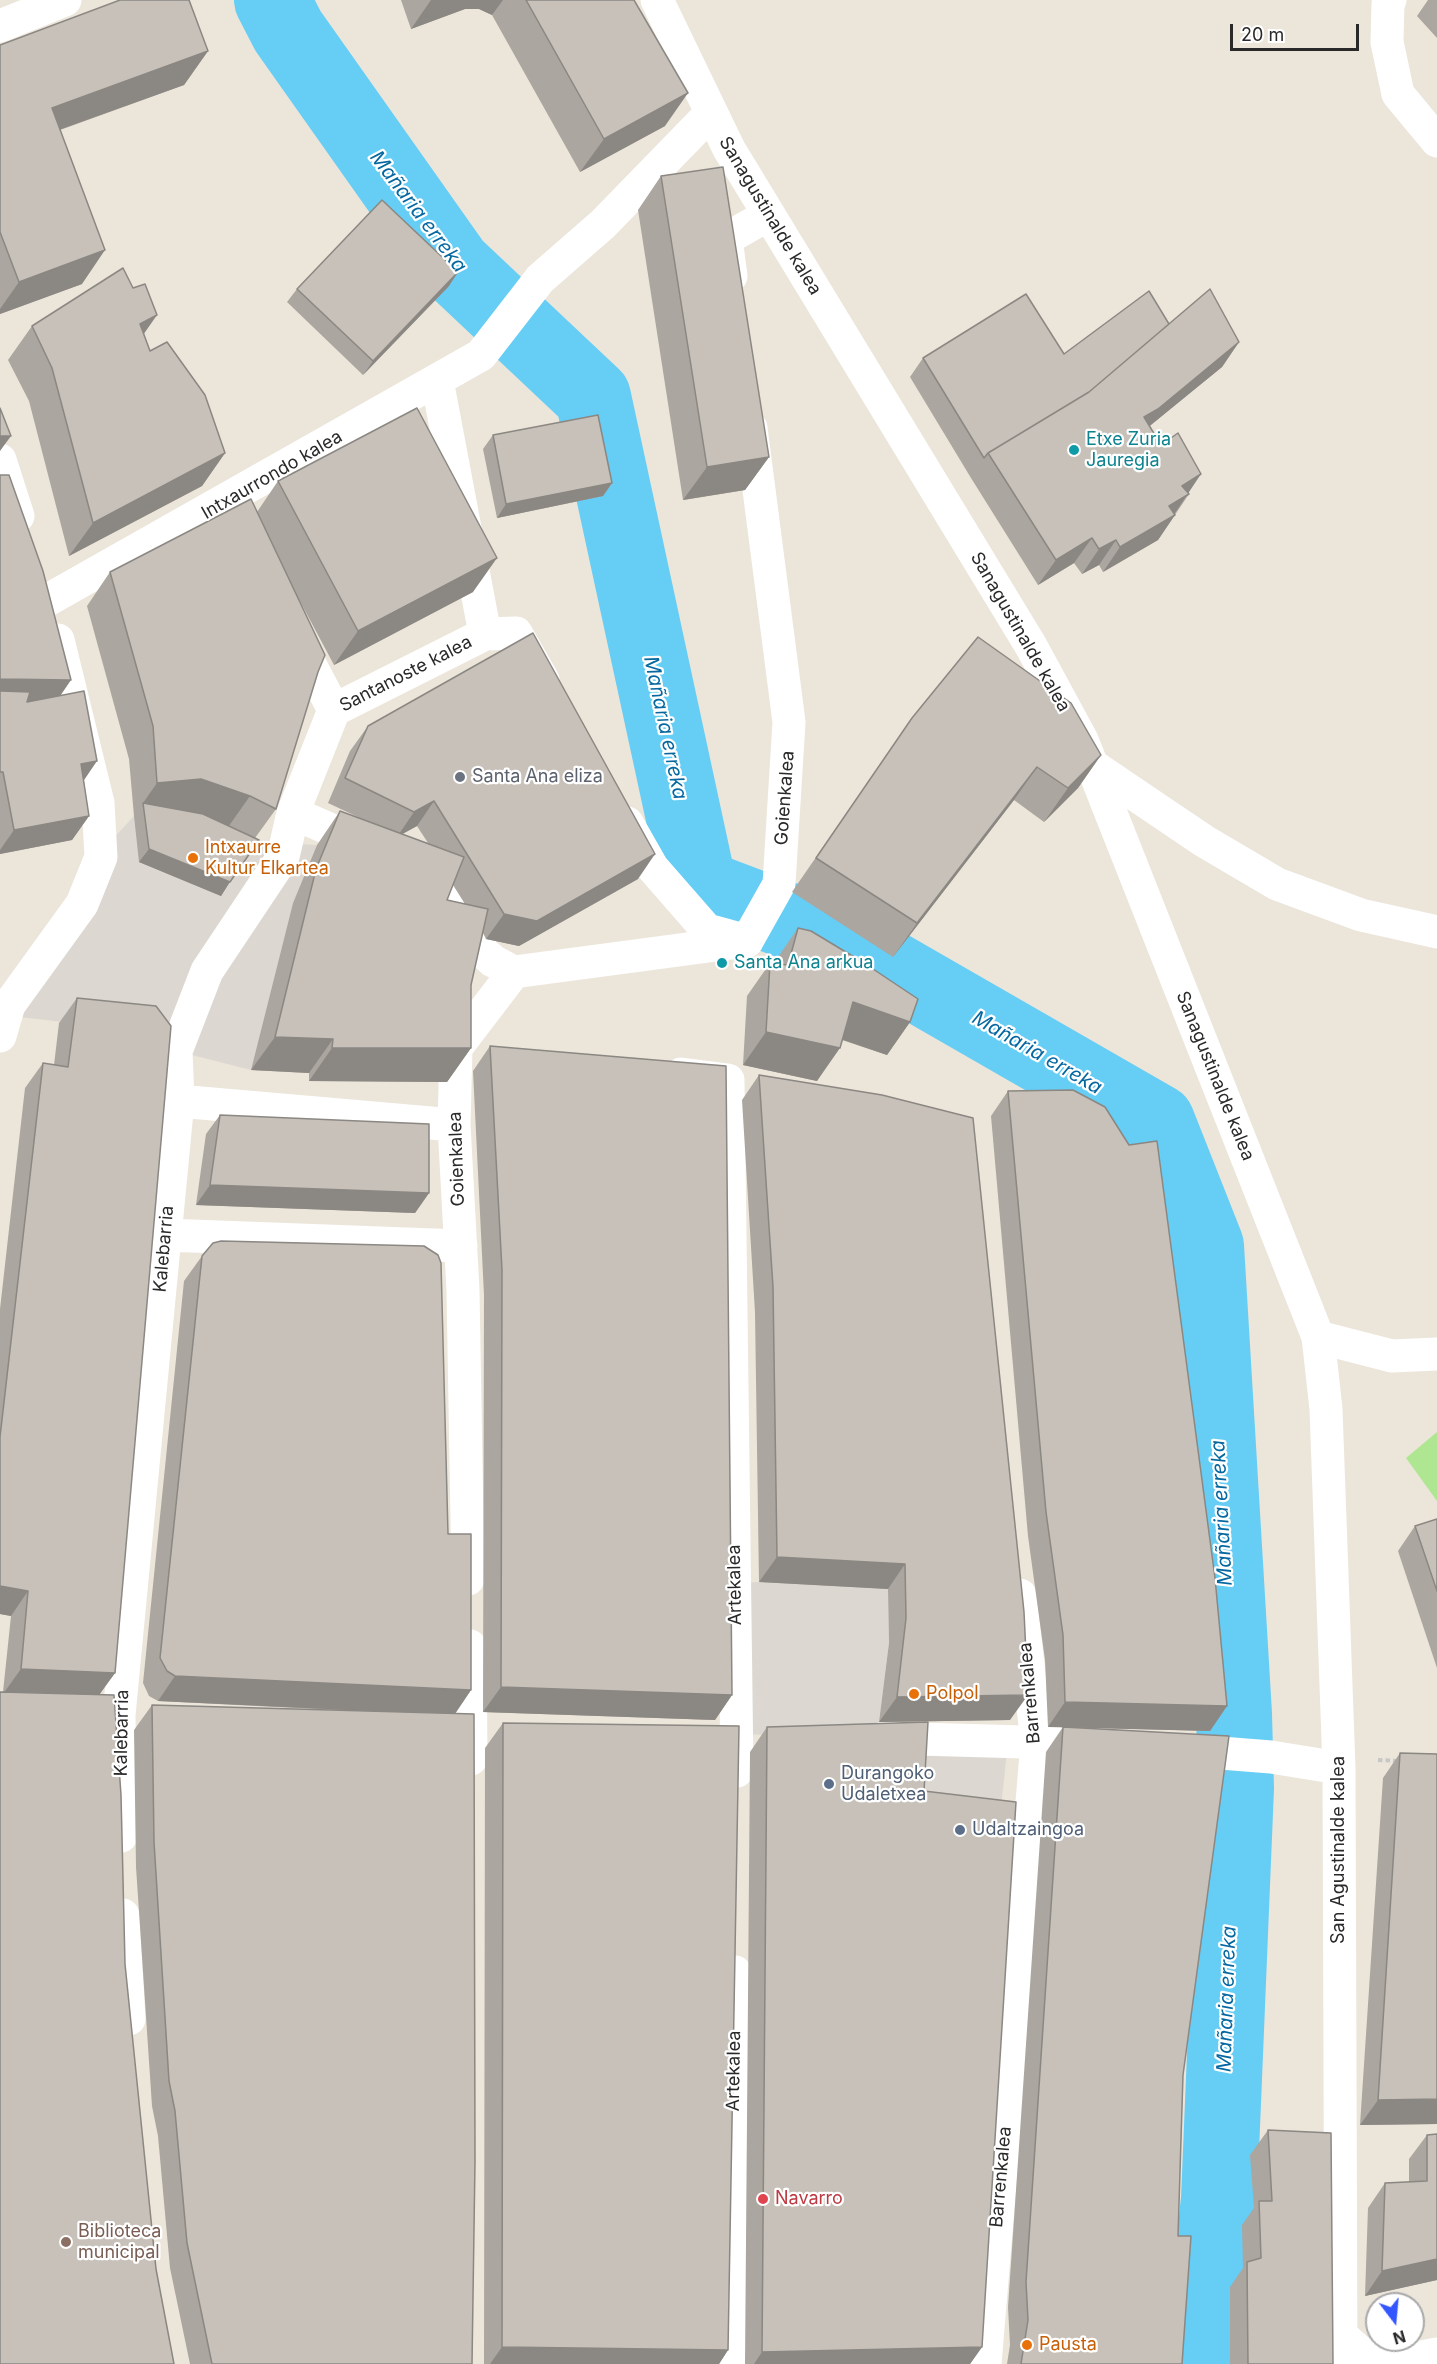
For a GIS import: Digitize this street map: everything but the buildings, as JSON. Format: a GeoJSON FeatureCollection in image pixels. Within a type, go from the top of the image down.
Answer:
{"type":"FeatureCollection","features":[{"type":"Feature","properties":{"kind":"street"},"geometry":{"type":"LineString","coordinates":[[0,26],[65,0]]}},
{"type":"Feature","properties":{"kind":"street","name":"Sanagustinalde kalea"},"geometry":{"type":"LineString","coordinates":[[657,0],[729,149],[1031,646],[1082,740],[1318,1336]]}},
{"type":"Feature","properties":{"kind":"street"},"geometry":{"type":"LineString","coordinates":[[1390,0],[1387,42],[1398,94],[1437,141]]}},
{"type":"Feature","properties":{"kind":"street","name":"Intxaurrondo kalea"},"geometry":{"type":"LineString","coordinates":[[46,601],[228,513],[437,380],[481,355],[540,279],[603,224],[711,113]]}},
{"type":"Feature","properties":{"kind":"street"},"geometry":{"type":"LineString","coordinates":[[736,310],[726,239],[768,215]]}},
{"type":"Feature","properties":{"kind":"street"},"geometry":{"type":"LineString","coordinates":[[437,380],[485,634]]}},
{"type":"Feature","properties":{"kind":"street","name":"Goienkalea"},"geometry":{"type":"LineString","coordinates":[[747,941],[778,884],[789,722],[748,404]]}},
{"type":"Feature","properties":{"kind":"street"},"geometry":{"type":"LineString","coordinates":[[0,460],[65,660],[98,803],[101,857],[82,904],[9,1005],[0,1036]]}},
{"type":"Feature","properties":{"kind":"street"},"geometry":{"type":"LineString","coordinates":[[278,606],[334,710]]}},
{"type":"Feature","properties":{"kind":"street","name":"Santanoste kalea"},"geometry":{"type":"LineString","coordinates":[[178,1101],[176,1051],[207,971],[283,857],[293,813],[334,710],[485,634],[516,633],[557,704]]}},
{"type":"Feature","properties":{"kind":"street"},"geometry":{"type":"LineString","coordinates":[[1093,766],[1204,841],[1277,884],[1361,915],[1437,932]]}},
{"type":"Feature","properties":{"kind":"street"},"geometry":{"type":"LineString","coordinates":[[610,796],[652,867],[707,930],[747,941]]}},
{"type":"Feature","properties":{"kind":"street"},"geometry":{"type":"LineString","coordinates":[[293,813],[378,851],[410,861],[444,881],[462,934],[493,961],[514,972],[747,941]]}},
{"type":"Feature","properties":{"kind":"street"},"geometry":{"type":"LineString","coordinates":[[456,1048],[514,972]]}},
{"type":"Feature","properties":{"kind":"street"},"geometry":{"type":"LineString","coordinates":[[456,1048],[491,1052]]}},
{"type":"Feature","properties":{"kind":"street","name":"Goienkalea"},"geometry":{"type":"LineString","coordinates":[[456,1048],[454,1125],[463,1290],[471,1790]]}},
{"type":"Feature","properties":{"kind":"street"},"geometry":{"type":"LineString","coordinates":[[657,1072],[762,1086]]}},
{"type":"Feature","properties":{"kind":"street","name":"Artekalea"},"geometry":{"type":"LineString","coordinates":[[728,1080],[749,1735],[736,1806]]}},
{"type":"Feature","properties":{"kind":"street"},"geometry":{"type":"LineString","coordinates":[[178,1101],[454,1125]]}},
{"type":"Feature","properties":{"kind":"street","name":"Kalebarria"},"geometry":{"type":"LineString","coordinates":[[132,2046],[123,1928],[122,1874],[165,1235],[178,1101]]}},
{"type":"Feature","properties":{"kind":"street"},"geometry":{"type":"LineString","coordinates":[[165,1235],[461,1246]]}},
{"type":"Feature","properties":{"kind":"street"},"geometry":{"type":"LineString","coordinates":[[1318,1336],[1392,1356],[1437,1354]]}},
{"type":"Feature","properties":{"kind":"street","name":"San Agustinalde kalea"},"geometry":{"type":"LineString","coordinates":[[1318,1336],[1326,1409],[1339,1768],[1342,2350]]}},
{"type":"Feature","properties":{"kind":"street","name":"Barrenkalea"},"geometry":{"type":"LineString","coordinates":[[985,2364],[1037,1742],[1017,1567]]}},
{"type":"Feature","properties":{"kind":"street"},"geometry":{"type":"LineString","coordinates":[[87,1711],[131,1715]]}},
{"type":"Feature","properties":{"kind":"street"},"geometry":{"type":"LineString","coordinates":[[436,1729],[506,1731]]}},
{"type":"Feature","properties":{"kind":"street"},"geometry":{"type":"LineString","coordinates":[[702,1734],[749,1735]]}},
{"type":"Feature","properties":{"kind":"street"},"geometry":{"type":"LineString","coordinates":[[856,1737],[1093,1745]]}},
{"type":"Feature","properties":{"kind":"street"},"geometry":{"type":"LineString","coordinates":[[1150,1748],[1271,1757],[1339,1768]]}},
{"type":"Feature","properties":{"kind":"street","name":"Artekalea"},"geometry":{"type":"LineString","coordinates":[[730,2364],[735,1948]]}},
{"type":"Feature","properties":{"kind":"street"},"geometry":{"type":"LineString","coordinates":[[1342,2350],[1369,2360],[1401,2361],[1437,2354]]}},
{"type":"Feature","properties":{"kind":"path"},"geometry":{"type":"LineString","coordinates":[[1339,1768],[1373,1760],[1405,1761]]}},
{"type":"Feature","properties":{"kind":"green space"},"geometry":{"type":"Polygon","coordinates":[[[1437,1432],[1437,1501],[1406,1458],[1437,1432]]]}},
{"type":"Feature","properties":{"kind":"shaded area"},"geometry":{"type":"Polygon","coordinates":[[[134,816],[253,842],[317,845],[293,903],[251,1070],[176,1051],[138,1031],[12,1016],[108,844],[134,816]]]}},
{"type":"Feature","properties":{"kind":"shaded area"},"geometry":{"type":"Polygon","coordinates":[[[759,1582],[888,1589],[889,1643],[879,1722],[880,1738],[737,1734],[735,1583],[759,1582]]]}},
{"type":"Feature","properties":{"kind":"shaded area"},"geometry":{"type":"Polygon","coordinates":[[[1008,1741],[999,1827],[906,1816],[910,1746],[1008,1741]]]}},
{"type":"Feature","properties":{"kind":"waterway","name":"Mañaria erreka"},"geometry":{"type":"LineString","coordinates":[[272,0],[288,31],[454,266],[593,397],[699,887],[844,942],[1157,1122],[1206,1246],[1234,1714],[1236,1788],[1219,2199],[1202,2364]]}},
{"type":"Feature","properties":{"kind":"place","name":"Etxe Zuria Jauregia"},"geometry":{"type":"Point","coordinates":[1074,450]}},
{"type":"Feature","properties":{"kind":"place","name":"Santa Ana eliza"},"geometry":{"type":"Point","coordinates":[460,777]}},
{"type":"Feature","properties":{"kind":"place","name":"Intxaurre Kultur Elkartea"},"geometry":{"type":"Point","coordinates":[193,858]}},
{"type":"Feature","properties":{"kind":"place","name":"Santa Ana arkua"},"geometry":{"type":"Point","coordinates":[722,963]}},
{"type":"Feature","properties":{"kind":"place","name":"Polpol"},"geometry":{"type":"Point","coordinates":[914,1694]}},
{"type":"Feature","properties":{"kind":"place","name":"Durangoko Udaletxea"},"geometry":{"type":"Point","coordinates":[829,1784]}},
{"type":"Feature","properties":{"kind":"place","name":"Udaltzaingoa"},"geometry":{"type":"Point","coordinates":[960,1830]}},
{"type":"Feature","properties":{"kind":"place","name":"Navarro"},"geometry":{"type":"Point","coordinates":[763,2199]}},
{"type":"Feature","properties":{"kind":"place","name":"Biblioteca municipal"},"geometry":{"type":"Point","coordinates":[66,2242]}},
{"type":"Feature","properties":{"kind":"place","name":"Pausta"},"geometry":{"type":"Point","coordinates":[1027,2345]}}]}
